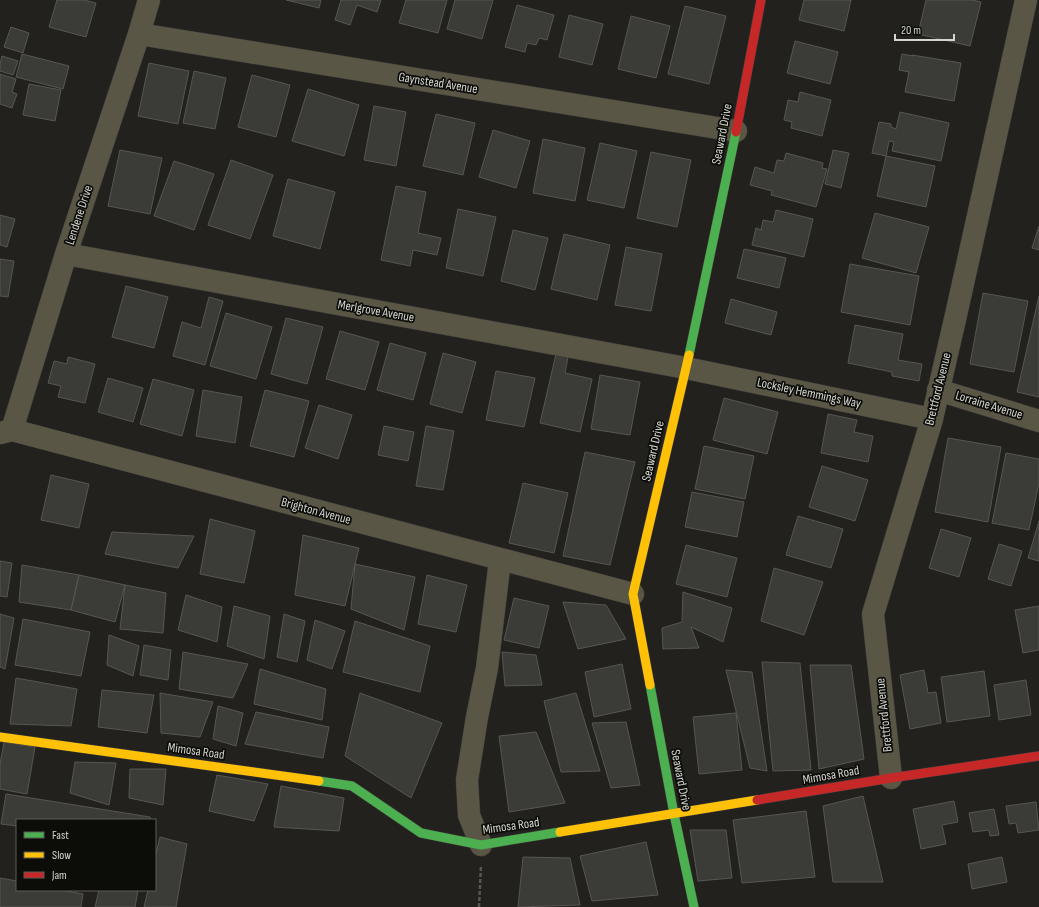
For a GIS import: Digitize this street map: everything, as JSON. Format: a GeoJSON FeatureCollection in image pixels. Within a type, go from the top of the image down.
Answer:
{"type":"FeatureCollection","features":[{"type":"Feature","properties":{"kind":"street","name":"Lendene Drive"},"geometry":{"type":"LineString","coordinates":[[6,432],[149,0]]}},
{"type":"Feature","properties":{"kind":"street","name":"Seaward Drive"},"geometry":{"type":"LineString","coordinates":[[694,907],[674,814],[633,594],[686,368],[736,131],[761,0]]}},
{"type":"Feature","properties":{"kind":"street","name":"Brettford Avenue"},"geometry":{"type":"LineString","coordinates":[[891,778],[873,614],[932,418],[1026,0]]}},
{"type":"Feature","properties":{"kind":"street","name":"Gaynstead Avenue"},"geometry":{"type":"LineString","coordinates":[[139,34],[736,131]]}},
{"type":"Feature","properties":{"kind":"street","name":"Merlgrove Avenue"},"geometry":{"type":"LineString","coordinates":[[66,254],[686,368]]}},
{"type":"Feature","properties":{"kind":"street","name":"Locksley Hemmings Way"},"geometry":{"type":"LineString","coordinates":[[686,368],[932,418]]}},
{"type":"Feature","properties":{"kind":"street","name":"Lorraine Avenue"},"geometry":{"type":"LineString","coordinates":[[938,390],[1039,421]]}},
{"type":"Feature","properties":{"kind":"street","name":"Brighton Avenue"},"geometry":{"type":"LineString","coordinates":[[6,432],[633,594]]}},
{"type":"Feature","properties":{"kind":"street"},"geometry":{"type":"LineString","coordinates":[[481,845],[470,816],[467,780],[477,717],[487,668],[500,560]]}},
{"type":"Feature","properties":{"kind":"street","name":"Mimosa Road"},"geometry":{"type":"LineString","coordinates":[[0,737],[352,786],[421,832],[481,845],[891,778],[1039,756]]}},
{"type":"Feature","properties":{"kind":"path"},"geometry":{"type":"LineString","coordinates":[[479,907],[481,845]]}},
{"type":"Feature","properties":{"kind":"building"},"geometry":{"type":"Polygon","coordinates":[[[57,0],[84,0],[96,3],[86,37],[49,27],[57,0]]]}},
{"type":"Feature","properties":{"kind":"building"},"geometry":{"type":"Polygon","coordinates":[[[286,0],[321,0],[319,8],[286,0]]]}},
{"type":"Feature","properties":{"kind":"building"},"geometry":{"type":"Polygon","coordinates":[[[341,0],[381,0],[377,12],[357,5],[350,25],[335,20],[341,0]]]}},
{"type":"Feature","properties":{"kind":"building"},"geometry":{"type":"Polygon","coordinates":[[[406,0],[447,0],[438,33],[399,23],[406,0]]]}},
{"type":"Feature","properties":{"kind":"building"},"geometry":{"type":"Polygon","coordinates":[[[455,0],[493,0],[482,39],[447,29],[455,0]]]}},
{"type":"Feature","properties":{"kind":"building"},"geometry":{"type":"Polygon","coordinates":[[[804,0],[851,0],[844,31],[799,20],[804,0]]]}},
{"type":"Feature","properties":{"kind":"building"},"geometry":{"type":"Polygon","coordinates":[[[926,0],[972,0],[981,2],[970,46],[918,34],[926,0]]]}},
{"type":"Feature","properties":{"kind":"building"},"geometry":{"type":"Polygon","coordinates":[[[517,5],[554,15],[547,40],[539,38],[536,45],[527,43],[525,52],[505,47],[517,5]]]}},
{"type":"Feature","properties":{"kind":"building"},"geometry":{"type":"Polygon","coordinates":[[[685,6],[726,16],[709,84],[668,74],[685,6]]]}},
{"type":"Feature","properties":{"kind":"building"},"geometry":{"type":"Polygon","coordinates":[[[569,15],[603,24],[592,65],[559,57],[569,15]]]}},
{"type":"Feature","properties":{"kind":"building"},"geometry":{"type":"Polygon","coordinates":[[[631,16],[670,26],[656,78],[618,69],[631,16]]]}},
{"type":"Feature","properties":{"kind":"building"},"geometry":{"type":"Polygon","coordinates":[[[11,27],[29,33],[23,53],[4,47],[11,27]]]}},
{"type":"Feature","properties":{"kind":"building"},"geometry":{"type":"Polygon","coordinates":[[[795,41],[838,52],[830,84],[787,73],[795,41]]]}},
{"type":"Feature","properties":{"kind":"building"},"geometry":{"type":"Polygon","coordinates":[[[22,54],[69,66],[63,89],[16,77],[22,54]]]}},
{"type":"Feature","properties":{"kind":"building"},"geometry":{"type":"Polygon","coordinates":[[[902,54],[961,63],[954,101],[905,92],[909,72],[899,70],[902,54]]]}},
{"type":"Feature","properties":{"kind":"building"},"geometry":{"type":"Polygon","coordinates":[[[2,56],[18,61],[13,75],[0,71],[2,56]]]}},
{"type":"Feature","properties":{"kind":"building"},"geometry":{"type":"Polygon","coordinates":[[[149,63],[189,71],[178,124],[138,116],[149,63]]]}},
{"type":"Feature","properties":{"kind":"building"},"geometry":{"type":"Polygon","coordinates":[[[194,71],[226,78],[215,129],[183,123],[194,71]]]}},
{"type":"Feature","properties":{"kind":"building"},"geometry":{"type":"Polygon","coordinates":[[[0,74],[16,79],[12,92],[17,94],[12,108],[0,104],[0,74]]]}},
{"type":"Feature","properties":{"kind":"building"},"geometry":{"type":"Polygon","coordinates":[[[252,75],[290,85],[276,137],[238,127],[252,75]]]}},
{"type":"Feature","properties":{"kind":"building"},"geometry":{"type":"Polygon","coordinates":[[[29,84],[61,90],[55,121],[23,115],[29,84]]]}},
{"type":"Feature","properties":{"kind":"building"},"geometry":{"type":"Polygon","coordinates":[[[308,89],[359,105],[344,156],[292,141],[308,89]]]}},
{"type":"Feature","properties":{"kind":"building"},"geometry":{"type":"Polygon","coordinates":[[[800,92],[831,100],[822,136],[791,128],[792,122],[784,120],[788,100],[798,102],[800,92]]]}},
{"type":"Feature","properties":{"kind":"building"},"geometry":{"type":"Polygon","coordinates":[[[374,106],[406,112],[396,166],[364,160],[374,106]]]}},
{"type":"Feature","properties":{"kind":"building"},"geometry":{"type":"Polygon","coordinates":[[[900,112],[949,123],[941,161],[892,151],[894,142],[889,141],[886,156],[872,153],[879,122],[891,124],[891,127],[896,129],[900,112]]]}},
{"type":"Feature","properties":{"kind":"building"},"geometry":{"type":"Polygon","coordinates":[[[436,114],[475,123],[463,175],[423,166],[436,114]]]}},
{"type":"Feature","properties":{"kind":"building"},"geometry":{"type":"Polygon","coordinates":[[[493,130],[530,141],[516,188],[479,177],[493,130]]]}},
{"type":"Feature","properties":{"kind":"building"},"geometry":{"type":"Polygon","coordinates":[[[543,139],[585,148],[575,201],[533,193],[543,139]]]}},
{"type":"Feature","properties":{"kind":"building"},"geometry":{"type":"Polygon","coordinates":[[[600,143],[637,151],[624,208],[587,200],[600,143]]]}},
{"type":"Feature","properties":{"kind":"building"},"geometry":{"type":"Polygon","coordinates":[[[120,150],[162,158],[150,214],[108,206],[120,150]]]}},
{"type":"Feature","properties":{"kind":"building"},"geometry":{"type":"Polygon","coordinates":[[[833,150],[849,153],[841,188],[825,184],[833,150]]]}},
{"type":"Feature","properties":{"kind":"building"},"geometry":{"type":"Polygon","coordinates":[[[651,152],[691,160],[677,227],[637,218],[651,152]]]}},
{"type":"Feature","properties":{"kind":"building"},"geometry":{"type":"Polygon","coordinates":[[[786,153],[823,163],[822,168],[827,169],[816,207],[771,195],[772,191],[750,185],[755,167],[774,173],[777,160],[784,161],[786,153]]]}},
{"type":"Feature","properties":{"kind":"building"},"geometry":{"type":"Polygon","coordinates":[[[886,156],[935,166],[926,207],[877,196],[886,156]]]}},
{"type":"Feature","properties":{"kind":"building"},"geometry":{"type":"Polygon","coordinates":[[[231,160],[273,175],[250,239],[208,225],[231,160]]]}},
{"type":"Feature","properties":{"kind":"building"},"geometry":{"type":"Polygon","coordinates":[[[174,161],[214,174],[194,230],[154,216],[174,161]]]}},
{"type":"Feature","properties":{"kind":"building"},"geometry":{"type":"Polygon","coordinates":[[[288,179],[335,192],[320,249],[273,236],[288,179]]]}},
{"type":"Feature","properties":{"kind":"building"},"geometry":{"type":"Polygon","coordinates":[[[396,186],[426,192],[418,233],[441,238],[437,255],[413,250],[410,266],[381,260],[396,186]]]}},
{"type":"Feature","properties":{"kind":"building"},"geometry":{"type":"Polygon","coordinates":[[[458,209],[496,217],[483,276],[446,268],[458,209]]]}},
{"type":"Feature","properties":{"kind":"building"},"geometry":{"type":"Polygon","coordinates":[[[776,210],[813,219],[804,257],[752,245],[756,228],[761,230],[763,220],[773,222],[776,210]]]}},
{"type":"Feature","properties":{"kind":"building"},"geometry":{"type":"Polygon","coordinates":[[[875,213],[929,227],[916,273],[862,258],[875,213]]]}},
{"type":"Feature","properties":{"kind":"building"},"geometry":{"type":"Polygon","coordinates":[[[0,215],[15,219],[7,247],[0,245],[0,215]]]}},
{"type":"Feature","properties":{"kind":"building"},"geometry":{"type":"Polygon","coordinates":[[[1039,226],[1039,250],[1032,248],[1039,226]]]}},
{"type":"Feature","properties":{"kind":"building"},"geometry":{"type":"Polygon","coordinates":[[[513,230],[548,238],[535,290],[501,281],[513,230]]]}},
{"type":"Feature","properties":{"kind":"building"},"geometry":{"type":"Polygon","coordinates":[[[564,234],[610,245],[597,300],[551,289],[564,234]]]}},
{"type":"Feature","properties":{"kind":"building"},"geometry":{"type":"Polygon","coordinates":[[[626,247],[662,254],[651,311],[615,305],[626,247]]]}},
{"type":"Feature","properties":{"kind":"building"},"geometry":{"type":"Polygon","coordinates":[[[744,249],[786,258],[779,288],[737,278],[744,249]]]}},
{"type":"Feature","properties":{"kind":"building"},"geometry":{"type":"Polygon","coordinates":[[[0,259],[14,261],[8,297],[0,296],[0,259]]]}},
{"type":"Feature","properties":{"kind":"building"},"geometry":{"type":"Polygon","coordinates":[[[850,264],[919,276],[910,325],[841,312],[850,264]]]}},
{"type":"Feature","properties":{"kind":"building"},"geometry":{"type":"Polygon","coordinates":[[[126,286],[168,297],[154,348],[112,337],[126,286]]]}},
{"type":"Feature","properties":{"kind":"building"},"geometry":{"type":"Polygon","coordinates":[[[983,293],[1028,301],[1014,372],[970,364],[983,293]]]}},
{"type":"Feature","properties":{"kind":"building"},"geometry":{"type":"Polygon","coordinates":[[[1039,296],[1039,397],[1017,392],[1039,296]]]}},
{"type":"Feature","properties":{"kind":"building"},"geometry":{"type":"Polygon","coordinates":[[[209,297],[223,301],[205,365],[173,356],[182,322],[201,328],[209,297]]]}},
{"type":"Feature","properties":{"kind":"building"},"geometry":{"type":"Polygon","coordinates":[[[731,299],[777,312],[771,335],[725,323],[731,299]]]}},
{"type":"Feature","properties":{"kind":"building"},"geometry":{"type":"Polygon","coordinates":[[[226,313],[272,327],[256,379],[210,366],[226,313]]]}},
{"type":"Feature","properties":{"kind":"building"},"geometry":{"type":"Polygon","coordinates":[[[286,318],[323,327],[307,384],[271,374],[286,318]]]}},
{"type":"Feature","properties":{"kind":"building"},"geometry":{"type":"Polygon","coordinates":[[[855,325],[903,334],[898,360],[922,364],[919,381],[892,376],[892,372],[848,363],[855,325]]]}},
{"type":"Feature","properties":{"kind":"building"},"geometry":{"type":"Polygon","coordinates":[[[340,331],[379,342],[365,390],[326,379],[340,331]]]}},
{"type":"Feature","properties":{"kind":"building"},"geometry":{"type":"Polygon","coordinates":[[[390,343],[426,353],[413,400],[377,390],[390,343]]]}},
{"type":"Feature","properties":{"kind":"building"},"geometry":{"type":"Polygon","coordinates":[[[443,353],[476,362],[462,413],[430,404],[443,353]]]}},
{"type":"Feature","properties":{"kind":"building"},"geometry":{"type":"Polygon","coordinates":[[[556,354],[568,357],[565,373],[592,379],[580,432],[540,423],[556,354]]]}},
{"type":"Feature","properties":{"kind":"building"},"geometry":{"type":"Polygon","coordinates":[[[68,357],[95,364],[85,403],[58,397],[61,386],[48,383],[54,361],[67,364],[68,357]]]}},
{"type":"Feature","properties":{"kind":"building"},"geometry":{"type":"Polygon","coordinates":[[[496,371],[535,378],[524,427],[486,420],[496,371]]]}},
{"type":"Feature","properties":{"kind":"building"},"geometry":{"type":"Polygon","coordinates":[[[600,375],[640,382],[630,435],[591,429],[600,375]]]}},
{"type":"Feature","properties":{"kind":"building"},"geometry":{"type":"Polygon","coordinates":[[[108,378],[143,388],[133,422],[98,412],[108,378]]]}},
{"type":"Feature","properties":{"kind":"building"},"geometry":{"type":"Polygon","coordinates":[[[153,379],[194,390],[182,436],[140,424],[153,379]]]}},
{"type":"Feature","properties":{"kind":"building"},"geometry":{"type":"Polygon","coordinates":[[[203,390],[242,397],[235,443],[196,436],[203,390]]]}},
{"type":"Feature","properties":{"kind":"building"},"geometry":{"type":"Polygon","coordinates":[[[265,390],[309,401],[294,457],[250,446],[265,390]]]}},
{"type":"Feature","properties":{"kind":"building"},"geometry":{"type":"Polygon","coordinates":[[[724,398],[778,412],[767,454],[713,440],[724,398]]]}},
{"type":"Feature","properties":{"kind":"building"},"geometry":{"type":"Polygon","coordinates":[[[319,405],[352,415],[338,459],[305,448],[319,405]]]}},
{"type":"Feature","properties":{"kind":"building"},"geometry":{"type":"Polygon","coordinates":[[[828,414],[857,420],[854,432],[873,436],[868,462],[821,453],[828,414]]]}},
{"type":"Feature","properties":{"kind":"building"},"geometry":{"type":"Polygon","coordinates":[[[384,426],[414,432],[408,461],[378,455],[384,426]]]}},
{"type":"Feature","properties":{"kind":"building"},"geometry":{"type":"Polygon","coordinates":[[[426,426],[454,431],[443,490],[416,486],[426,426]]]}},
{"type":"Feature","properties":{"kind":"building"},"geometry":{"type":"Polygon","coordinates":[[[948,438],[1001,447],[988,522],[935,512],[948,438]]]}},
{"type":"Feature","properties":{"kind":"building"},"geometry":{"type":"Polygon","coordinates":[[[704,446],[754,456],[745,499],[695,489],[704,446]]]}},
{"type":"Feature","properties":{"kind":"building"},"geometry":{"type":"Polygon","coordinates":[[[585,452],[635,462],[610,565],[563,556],[585,452]]]}},
{"type":"Feature","properties":{"kind":"building"},"geometry":{"type":"Polygon","coordinates":[[[1006,453],[1039,459],[1039,483],[1029,530],[992,523],[1006,453]]]}},
{"type":"Feature","properties":{"kind":"building"},"geometry":{"type":"Polygon","coordinates":[[[822,466],[868,480],[855,521],[809,507],[822,466]]]}},
{"type":"Feature","properties":{"kind":"building"},"geometry":{"type":"Polygon","coordinates":[[[51,475],[89,484],[79,528],[41,520],[51,475]]]}},
{"type":"Feature","properties":{"kind":"building"},"geometry":{"type":"Polygon","coordinates":[[[523,483],[568,493],[554,553],[509,543],[523,483]]]}},
{"type":"Feature","properties":{"kind":"building"},"geometry":{"type":"Polygon","coordinates":[[[692,492],[744,502],[737,537],[685,527],[692,492]]]}},
{"type":"Feature","properties":{"kind":"building"},"geometry":{"type":"Polygon","coordinates":[[[798,516],[843,529],[831,568],[786,555],[798,516]]]}},
{"type":"Feature","properties":{"kind":"building"},"geometry":{"type":"Polygon","coordinates":[[[210,519],[255,531],[244,583],[200,574],[210,519]]]}},
{"type":"Feature","properties":{"kind":"building"},"geometry":{"type":"Polygon","coordinates":[[[1039,521],[1039,561],[1028,558],[1039,521]]]}},
{"type":"Feature","properties":{"kind":"building"},"geometry":{"type":"Polygon","coordinates":[[[941,529],[971,538],[959,577],[929,568],[941,529]]]}},
{"type":"Feature","properties":{"kind":"building"},"geometry":{"type":"Polygon","coordinates":[[[112,532],[194,536],[178,568],[105,554],[112,532]]]}},
{"type":"Feature","properties":{"kind":"building"},"geometry":{"type":"Polygon","coordinates":[[[303,535],[359,548],[345,606],[295,595],[303,535]]]}},
{"type":"Feature","properties":{"kind":"building"},"geometry":{"type":"Polygon","coordinates":[[[999,544],[1022,551],[1011,586],[988,579],[999,544]]]}},
{"type":"Feature","properties":{"kind":"building"},"geometry":{"type":"Polygon","coordinates":[[[686,545],[737,558],[727,597],[676,584],[686,545]]]}},
{"type":"Feature","properties":{"kind":"building"},"geometry":{"type":"Polygon","coordinates":[[[0,561],[12,563],[7,597],[0,596],[0,561]]]}},
{"type":"Feature","properties":{"kind":"building"},"geometry":{"type":"Polygon","coordinates":[[[355,564],[415,577],[404,630],[351,609],[355,564]]]}},
{"type":"Feature","properties":{"kind":"building"},"geometry":{"type":"Polygon","coordinates":[[[22,565],[79,575],[71,610],[19,602],[22,565]]]}},
{"type":"Feature","properties":{"kind":"building"},"geometry":{"type":"Polygon","coordinates":[[[774,568],[823,582],[804,635],[761,621],[774,568]]]}},
{"type":"Feature","properties":{"kind":"building"},"geometry":{"type":"Polygon","coordinates":[[[79,575],[125,585],[115,622],[71,610],[79,575]]]}},
{"type":"Feature","properties":{"kind":"building"},"geometry":{"type":"Polygon","coordinates":[[[427,575],[467,585],[456,632],[418,624],[427,575]]]}},
{"type":"Feature","properties":{"kind":"building"},"geometry":{"type":"Polygon","coordinates":[[[125,585],[166,593],[163,633],[120,629],[125,585]]]}},
{"type":"Feature","properties":{"kind":"building"},"geometry":{"type":"Polygon","coordinates":[[[683,592],[732,608],[723,642],[691,627],[699,648],[663,649],[662,628],[682,622],[683,592]]]}},
{"type":"Feature","properties":{"kind":"building"},"geometry":{"type":"Polygon","coordinates":[[[186,595],[222,607],[217,642],[178,630],[186,595]]]}},
{"type":"Feature","properties":{"kind":"building"},"geometry":{"type":"Polygon","coordinates":[[[514,598],[549,606],[539,648],[504,640],[514,598]]]}},
{"type":"Feature","properties":{"kind":"building"},"geometry":{"type":"Polygon","coordinates":[[[563,602],[606,605],[626,639],[578,649],[563,602]]]}},
{"type":"Feature","properties":{"kind":"building"},"geometry":{"type":"Polygon","coordinates":[[[234,606],[270,616],[264,659],[227,646],[234,606]]]}},
{"type":"Feature","properties":{"kind":"building"},"geometry":{"type":"Polygon","coordinates":[[[1039,606],[1039,650],[1023,653],[1015,610],[1039,606]]]}},
{"type":"Feature","properties":{"kind":"building"},"geometry":{"type":"Polygon","coordinates":[[[0,614],[14,618],[5,669],[0,667],[0,614]]]}},
{"type":"Feature","properties":{"kind":"building"},"geometry":{"type":"Polygon","coordinates":[[[284,614],[305,621],[297,662],[277,657],[284,614]]]}},
{"type":"Feature","properties":{"kind":"building"},"geometry":{"type":"Polygon","coordinates":[[[23,619],[90,632],[81,676],[15,665],[23,619]]]}},
{"type":"Feature","properties":{"kind":"building"},"geometry":{"type":"Polygon","coordinates":[[[315,620],[345,631],[332,669],[307,660],[315,620]]]}},
{"type":"Feature","properties":{"kind":"building"},"geometry":{"type":"Polygon","coordinates":[[[355,621],[430,646],[420,692],[343,672],[355,621]]]}},
{"type":"Feature","properties":{"kind":"building"},"geometry":{"type":"Polygon","coordinates":[[[109,635],[139,646],[133,676],[107,665],[109,635]]]}},
{"type":"Feature","properties":{"kind":"building"},"geometry":{"type":"Polygon","coordinates":[[[144,645],[171,650],[168,680],[140,675],[144,645]]]}},
{"type":"Feature","properties":{"kind":"building"},"geometry":{"type":"Polygon","coordinates":[[[183,652],[248,664],[233,698],[179,689],[183,652]]]}},
{"type":"Feature","properties":{"kind":"building"},"geometry":{"type":"Polygon","coordinates":[[[502,652],[536,655],[542,685],[505,686],[502,652]]]}},
{"type":"Feature","properties":{"kind":"building"},"geometry":{"type":"Polygon","coordinates":[[[762,662],[800,663],[811,770],[773,771],[762,662]]]}},
{"type":"Feature","properties":{"kind":"building"},"geometry":{"type":"Polygon","coordinates":[[[622,664],[631,709],[594,717],[585,672],[622,664]]]}},
{"type":"Feature","properties":{"kind":"building"},"geometry":{"type":"Polygon","coordinates":[[[810,665],[851,665],[864,759],[819,769],[810,665]]]}},
{"type":"Feature","properties":{"kind":"building"},"geometry":{"type":"Polygon","coordinates":[[[260,669],[326,689],[322,720],[254,704],[260,669]]]}},
{"type":"Feature","properties":{"kind":"building"},"geometry":{"type":"Polygon","coordinates":[[[726,670],[752,672],[767,771],[750,768],[726,670]]]}},
{"type":"Feature","properties":{"kind":"building"},"geometry":{"type":"Polygon","coordinates":[[[924,670],[928,693],[936,692],[941,723],[910,729],[900,675],[924,670]]]}},
{"type":"Feature","properties":{"kind":"building"},"geometry":{"type":"Polygon","coordinates":[[[984,671],[990,716],[947,722],[941,677],[984,671]]]}},
{"type":"Feature","properties":{"kind":"building"},"geometry":{"type":"Polygon","coordinates":[[[16,678],[77,689],[71,726],[10,724],[16,678]]]}},
{"type":"Feature","properties":{"kind":"building"},"geometry":{"type":"Polygon","coordinates":[[[1026,680],[1031,715],[999,720],[994,685],[1026,680]]]}},
{"type":"Feature","properties":{"kind":"building"},"geometry":{"type":"Polygon","coordinates":[[[102,690],[154,695],[147,733],[98,727],[102,690]]]}},
{"type":"Feature","properties":{"kind":"building"},"geometry":{"type":"Polygon","coordinates":[[[160,693],[213,702],[200,737],[161,733],[160,693]]]}},
{"type":"Feature","properties":{"kind":"building"},"geometry":{"type":"Polygon","coordinates":[[[360,693],[442,723],[411,798],[345,756],[360,693]]]}},
{"type":"Feature","properties":{"kind":"building"},"geometry":{"type":"Polygon","coordinates":[[[576,693],[600,771],[561,772],[544,701],[576,693]]]}},
{"type":"Feature","properties":{"kind":"building"},"geometry":{"type":"Polygon","coordinates":[[[218,706],[243,713],[236,746],[213,739],[218,706]]]}},
{"type":"Feature","properties":{"kind":"building"},"geometry":{"type":"Polygon","coordinates":[[[256,712],[329,727],[323,758],[245,744],[256,712]]]}},
{"type":"Feature","properties":{"kind":"building"},"geometry":{"type":"Polygon","coordinates":[[[736,713],[742,770],[699,774],[693,717],[736,713]]]}},
{"type":"Feature","properties":{"kind":"building"},"geometry":{"type":"Polygon","coordinates":[[[626,722],[640,785],[611,788],[592,723],[626,722]]]}},
{"type":"Feature","properties":{"kind":"building"},"geometry":{"type":"Polygon","coordinates":[[[536,732],[565,803],[509,812],[499,736],[536,732]]]}},
{"type":"Feature","properties":{"kind":"building"},"geometry":{"type":"Polygon","coordinates":[[[4,742],[35,747],[27,794],[0,789],[0,764],[4,742]]]}},
{"type":"Feature","properties":{"kind":"building"},"geometry":{"type":"Polygon","coordinates":[[[75,762],[116,763],[109,805],[70,793],[75,762]]]}},
{"type":"Feature","properties":{"kind":"building"},"geometry":{"type":"Polygon","coordinates":[[[130,769],[166,769],[163,805],[129,798],[130,769]]]}},
{"type":"Feature","properties":{"kind":"building"},"geometry":{"type":"Polygon","coordinates":[[[217,775],[268,784],[254,821],[209,811],[217,775]]]}},
{"type":"Feature","properties":{"kind":"building"},"geometry":{"type":"Polygon","coordinates":[[[281,786],[344,798],[339,831],[274,827],[281,786]]]}},
{"type":"Feature","properties":{"kind":"building"},"geometry":{"type":"Polygon","coordinates":[[[6,794],[150,817],[150,819],[16,819],[16,826],[1,824],[6,794]]]}},
{"type":"Feature","properties":{"kind":"building"},"geometry":{"type":"Polygon","coordinates":[[[863,796],[883,882],[833,882],[823,806],[863,796]]]}},
{"type":"Feature","properties":{"kind":"building"},"geometry":{"type":"Polygon","coordinates":[[[954,801],[958,822],[942,825],[946,844],[921,849],[913,809],[954,801]]]}},
{"type":"Feature","properties":{"kind":"building"},"geometry":{"type":"Polygon","coordinates":[[[1036,802],[1039,830],[1018,833],[1016,823],[1009,824],[1006,806],[1036,802]]]}},
{"type":"Feature","properties":{"kind":"building"},"geometry":{"type":"Polygon","coordinates":[[[994,809],[999,835],[990,836],[989,830],[973,832],[969,813],[994,809]]]}},
{"type":"Feature","properties":{"kind":"building"},"geometry":{"type":"Polygon","coordinates":[[[806,811],[815,877],[742,883],[733,820],[806,811]]]}},
{"type":"Feature","properties":{"kind":"building"},"geometry":{"type":"Polygon","coordinates":[[[690,830],[726,830],[732,878],[698,881],[690,830]]]}},
{"type":"Feature","properties":{"kind":"building"},"geometry":{"type":"Polygon","coordinates":[[[160,837],[187,844],[176,907],[144,907],[148,891],[156,891],[156,854],[160,837]]]}},
{"type":"Feature","properties":{"kind":"building"},"geometry":{"type":"Polygon","coordinates":[[[646,842],[658,895],[592,901],[580,856],[646,842]]]}},
{"type":"Feature","properties":{"kind":"building"},"geometry":{"type":"Polygon","coordinates":[[[523,857],[570,858],[580,905],[518,907],[523,857]]]}},
{"type":"Feature","properties":{"kind":"building"},"geometry":{"type":"Polygon","coordinates":[[[1002,857],[1007,882],[972,889],[968,864],[1002,857]]]}},
{"type":"Feature","properties":{"kind":"building"},"geometry":{"type":"Polygon","coordinates":[[[0,878],[16,881],[16,891],[66,891],[83,894],[81,907],[0,907],[0,878]]]}},
{"type":"Feature","properties":{"kind":"building"},"geometry":{"type":"Polygon","coordinates":[[[99,891],[138,891],[135,907],[95,907],[99,891]]]}},
{"type":"Feature","properties":{"kind":"traffic: fast"},"geometry":{"type":"LineString","coordinates":[[689,355],[736,132]]}},
{"type":"Feature","properties":{"kind":"traffic: fast"},"geometry":{"type":"LineString","coordinates":[[650,685],[674,814],[694,907]]}},
{"type":"Feature","properties":{"kind":"traffic: fast"},"geometry":{"type":"LineString","coordinates":[[319,781],[352,786],[421,833],[481,845],[560,832]]}},
{"type":"Feature","properties":{"kind":"traffic: slow"},"geometry":{"type":"LineString","coordinates":[[650,685],[633,594],[689,355]]}},
{"type":"Feature","properties":{"kind":"traffic: slow"},"geometry":{"type":"LineString","coordinates":[[0,737],[319,781]]}},
{"type":"Feature","properties":{"kind":"traffic: slow"},"geometry":{"type":"LineString","coordinates":[[560,832],[757,800]]}},
{"type":"Feature","properties":{"kind":"traffic: jam"},"geometry":{"type":"LineString","coordinates":[[736,132],[761,0]]}},
{"type":"Feature","properties":{"kind":"traffic: jam"},"geometry":{"type":"LineString","coordinates":[[757,800],[1039,756]]}}]}
